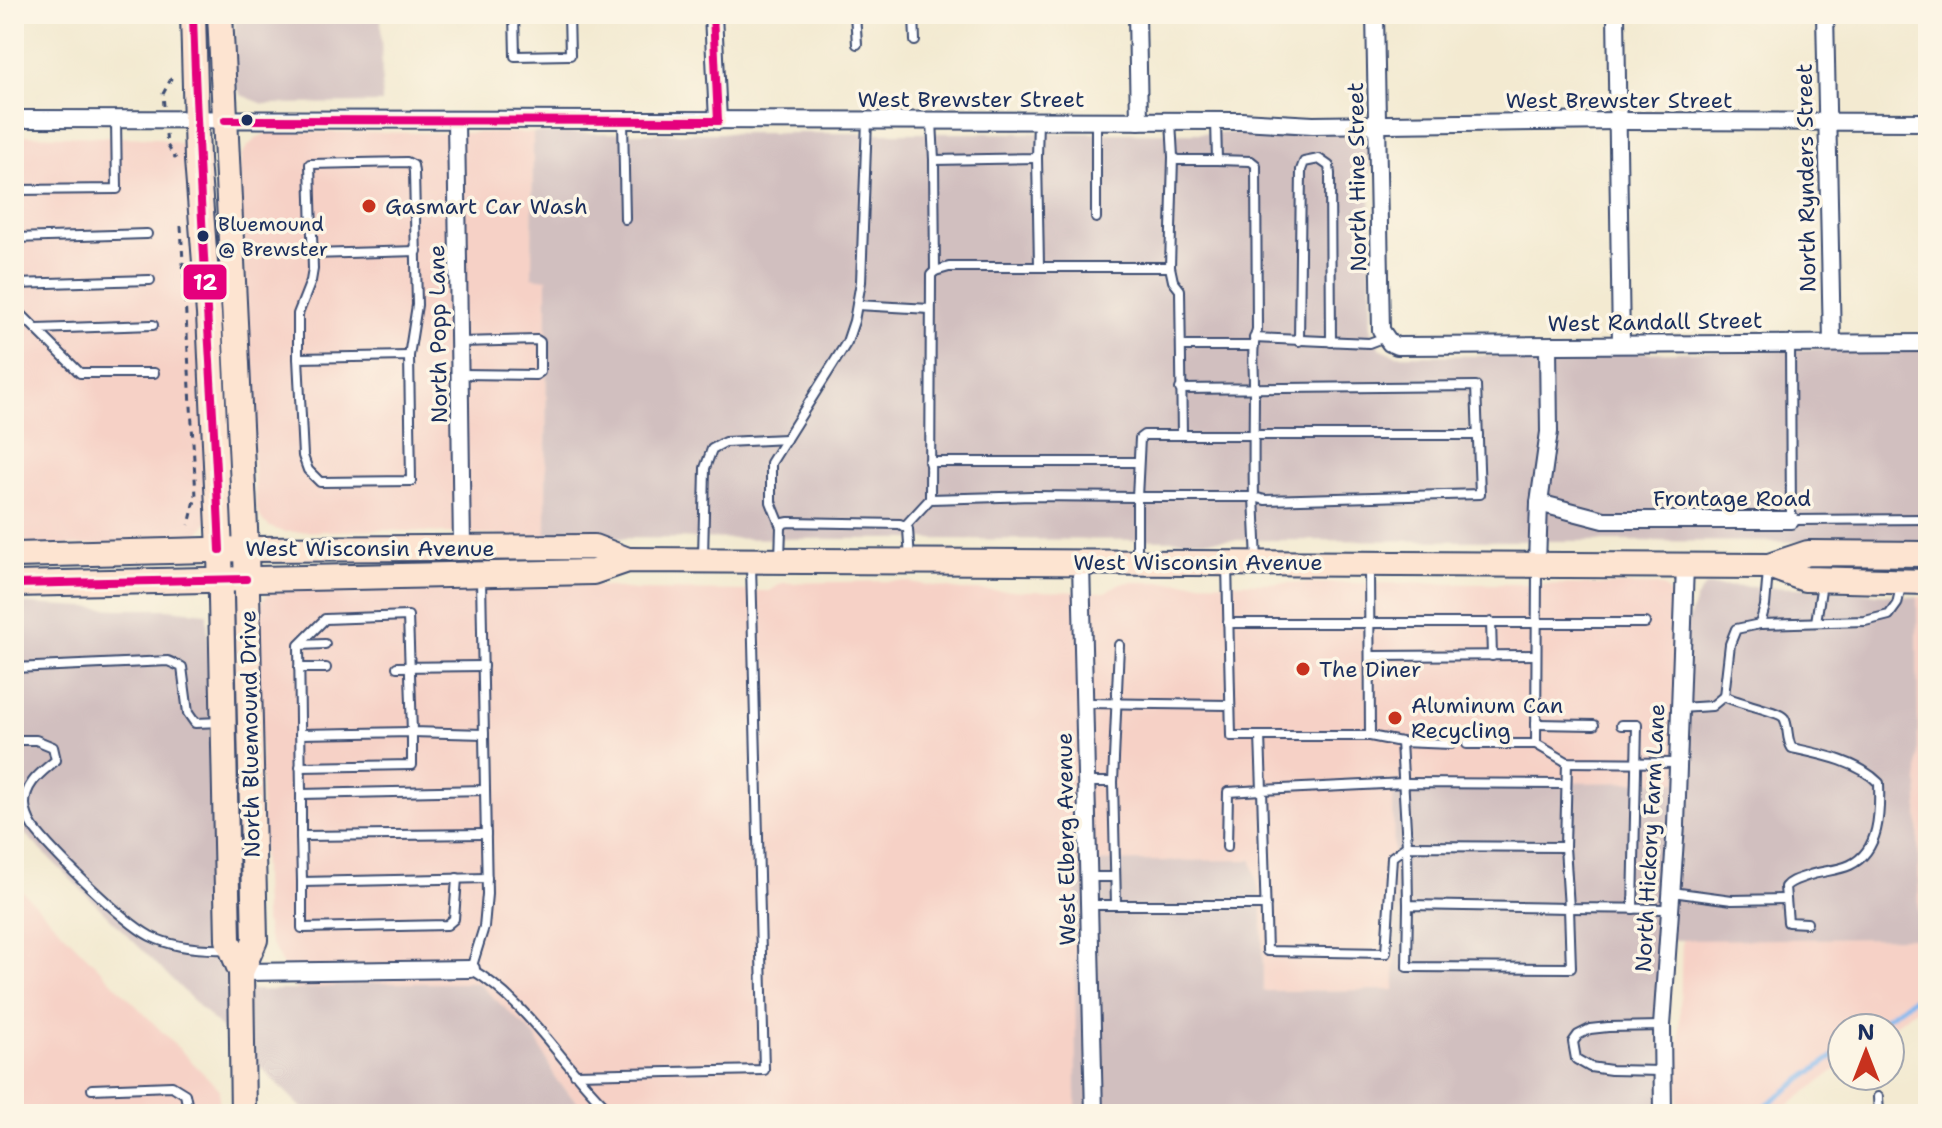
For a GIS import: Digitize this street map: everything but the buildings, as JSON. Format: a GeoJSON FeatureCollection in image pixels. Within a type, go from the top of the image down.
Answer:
{"type":"FeatureCollection","features":[{"type":"Feature","properties":{"kind":"main road","name":"North Bluemound Drive"},"geometry":{"type":"LineString","coordinates":[[193,14],[200,225],[209,314],[220,550],[228,940],[236,961],[243,1114]]}},
{"type":"Feature","properties":{"kind":"main road","name":"North Bluemound Drive"},"geometry":{"type":"LineString","coordinates":[[220,14],[246,549],[255,940],[236,961]]}},
{"type":"Feature","properties":{"kind":"main road","name":"West Wisconsin Avenue"},"geometry":{"type":"LineString","coordinates":[[14,555],[246,549],[594,547],[628,560]]}},
{"type":"Feature","properties":{"kind":"main road","name":"West Wisconsin Avenue"},"geometry":{"type":"LineString","coordinates":[[14,584],[593,572],[628,560],[1769,566],[1808,553],[1928,554]]}},
{"type":"Feature","properties":{"kind":"main road","name":"West Wisconsin Avenue"},"geometry":{"type":"LineString","coordinates":[[1769,566],[1805,579],[1928,582]]}},
{"type":"Feature","properties":{"kind":"street"},"geometry":{"type":"LineString","coordinates":[[713,14],[718,121]]}},
{"type":"Feature","properties":{"kind":"street"},"geometry":{"type":"LineString","coordinates":[[1137,14],[1139,121]]}},
{"type":"Feature","properties":{"kind":"street","name":"North Hine Street"},"geometry":{"type":"LineString","coordinates":[[1375,14],[1380,315],[1385,337]]}},
{"type":"Feature","properties":{"kind":"street"},"geometry":{"type":"LineString","coordinates":[[1616,14],[1621,344]]}},
{"type":"Feature","properties":{"kind":"street","name":"North Rynders Street"},"geometry":{"type":"LineString","coordinates":[[1825,14],[1832,342]]}},
{"type":"Feature","properties":{"kind":"street","name":"West Brewster Street"},"geometry":{"type":"LineString","coordinates":[[14,119],[1038,120],[1313,125],[1619,121],[1928,122]]}},
{"type":"Feature","properties":{"kind":"street","name":"North Popp Lane"},"geometry":{"type":"LineString","coordinates":[[456,120],[462,547]]}},
{"type":"Feature","properties":{"kind":"street","name":"West Randall Street"},"geometry":{"type":"LineString","coordinates":[[1385,337],[1397,346],[1928,343]]}},
{"type":"Feature","properties":{"kind":"street"},"geometry":{"type":"LineString","coordinates":[[1537,564],[1539,503],[1549,432],[1548,346]]}},
{"type":"Feature","properties":{"kind":"street","name":"Frontage Road"},"geometry":{"type":"LineString","coordinates":[[1539,503],[1604,520],[1791,520]]}},
{"type":"Feature","properties":{"kind":"street","name":"West Elberg Avenue"},"geometry":{"type":"LineString","coordinates":[[1081,563],[1094,1114]]}},
{"type":"Feature","properties":{"kind":"street","name":"North Hickory Farm Lane"},"geometry":{"type":"LineString","coordinates":[[1663,1114],[1662,1026],[1672,892],[1685,565]]}},
{"type":"Feature","properties":{"kind":"street"},"geometry":{"type":"LineString","coordinates":[[236,961],[471,969]]}},
{"type":"Feature","properties":{"kind":"lane"},"geometry":{"type":"LineString","coordinates":[[514,14],[515,56],[570,55],[569,14]]}},
{"type":"Feature","properties":{"kind":"lane"},"geometry":{"type":"LineString","coordinates":[[855,14],[857,44]]}},
{"type":"Feature","properties":{"kind":"lane"},"geometry":{"type":"LineString","coordinates":[[914,14],[915,41]]}},
{"type":"Feature","properties":{"kind":"lane"},"geometry":{"type":"LineString","coordinates":[[14,190],[117,189],[116,120]]}},
{"type":"Feature","properties":{"kind":"lane"},"geometry":{"type":"LineString","coordinates":[[623,120],[625,219]]}},
{"type":"Feature","properties":{"kind":"lane"},"geometry":{"type":"LineString","coordinates":[[780,560],[781,527],[771,502],[771,463],[847,342],[861,282],[867,120]]}},
{"type":"Feature","properties":{"kind":"lane"},"geometry":{"type":"LineString","coordinates":[[932,120],[935,271]]}},
{"type":"Feature","properties":{"kind":"lane"},"geometry":{"type":"LineString","coordinates":[[1038,120],[1039,266]]}},
{"type":"Feature","properties":{"kind":"lane"},"geometry":{"type":"LineString","coordinates":[[1096,121],[1096,218]]}},
{"type":"Feature","properties":{"kind":"lane"},"geometry":{"type":"LineString","coordinates":[[1171,121],[1170,267],[1173,281],[1180,290],[1182,435]]}},
{"type":"Feature","properties":{"kind":"lane"},"geometry":{"type":"LineString","coordinates":[[1216,121],[1217,160]]}},
{"type":"Feature","properties":{"kind":"lane"},"geometry":{"type":"LineString","coordinates":[[1173,157],[1178,160],[1251,161],[1256,165],[1257,329],[1253,342],[1252,435],[1257,563]]}},
{"type":"Feature","properties":{"kind":"lane"},"geometry":{"type":"LineString","coordinates":[[934,160],[1037,158]]}},
{"type":"Feature","properties":{"kind":"lane"},"geometry":{"type":"LineString","coordinates":[[1299,341],[1301,170],[1304,162],[1319,159],[1329,166],[1330,174],[1331,342]]}},
{"type":"Feature","properties":{"kind":"lane"},"geometry":{"type":"LineString","coordinates":[[407,162],[413,165],[417,305],[409,356],[411,481],[320,482],[308,470],[303,456],[298,314],[311,281],[312,254],[310,164],[407,162]]}},
{"type":"Feature","properties":{"kind":"lane"},"geometry":{"type":"LineString","coordinates":[[14,238],[147,234]]}},
{"type":"Feature","properties":{"kind":"lane"},"geometry":{"type":"LineString","coordinates":[[312,254],[417,251]]}},
{"type":"Feature","properties":{"kind":"lane"},"geometry":{"type":"LineString","coordinates":[[781,527],[789,522],[905,526],[930,499],[930,309],[931,275],[935,271],[949,267],[1170,267]]}},
{"type":"Feature","properties":{"kind":"lane"},"geometry":{"type":"LineString","coordinates":[[14,284],[150,280]]}},
{"type":"Feature","properties":{"kind":"lane"},"geometry":{"type":"LineString","coordinates":[[857,305],[930,309]]}},
{"type":"Feature","properties":{"kind":"lane"},"geometry":{"type":"LineString","coordinates":[[14,307],[80,373],[154,373]]}},
{"type":"Feature","properties":{"kind":"lane"},"geometry":{"type":"LineString","coordinates":[[37,329],[153,325]]}},
{"type":"Feature","properties":{"kind":"lane"},"geometry":{"type":"LineString","coordinates":[[1181,346],[1299,341],[1369,343],[1385,337]]}},
{"type":"Feature","properties":{"kind":"lane"},"geometry":{"type":"LineString","coordinates":[[460,342],[540,342],[540,372],[536,375],[461,374]]}},
{"type":"Feature","properties":{"kind":"lane"},"geometry":{"type":"LineString","coordinates":[[1790,343],[1791,520]]}},
{"type":"Feature","properties":{"kind":"lane"},"geometry":{"type":"LineString","coordinates":[[298,358],[409,356]]}},
{"type":"Feature","properties":{"kind":"lane"},"geometry":{"type":"LineString","coordinates":[[930,499],[1032,496],[1254,497],[1265,500],[1480,494],[1476,386],[1180,389]]}},
{"type":"Feature","properties":{"kind":"lane"},"geometry":{"type":"LineString","coordinates":[[1137,563],[1138,443],[1144,435],[1478,435]]}},
{"type":"Feature","properties":{"kind":"lane"},"geometry":{"type":"LineString","coordinates":[[703,560],[705,468],[712,449],[725,442],[786,439]]}},
{"type":"Feature","properties":{"kind":"lane"},"geometry":{"type":"LineString","coordinates":[[929,462],[1138,462]]}},
{"type":"Feature","properties":{"kind":"lane","name":"Frontage Road"},"geometry":{"type":"LineString","coordinates":[[1791,520],[1928,519]]}},
{"type":"Feature","properties":{"kind":"lane"},"geometry":{"type":"LineString","coordinates":[[905,526],[910,539],[910,561]]}},
{"type":"Feature","properties":{"kind":"lane"},"geometry":{"type":"LineString","coordinates":[[575,1074],[764,1070],[751,560]]}},
{"type":"Feature","properties":{"kind":"lane"},"geometry":{"type":"LineString","coordinates":[[1227,563],[1231,736],[1370,736],[1401,742],[1451,744]]}},
{"type":"Feature","properties":{"kind":"lane"},"geometry":{"type":"LineString","coordinates":[[1369,563],[1370,736]]}},
{"type":"Feature","properties":{"kind":"lane"},"geometry":{"type":"LineString","coordinates":[[1536,744],[1537,564]]}},
{"type":"Feature","properties":{"kind":"lane"},"geometry":{"type":"LineString","coordinates":[[1760,624],[1769,566]]}},
{"type":"Feature","properties":{"kind":"lane"},"geometry":{"type":"LineString","coordinates":[[481,574],[487,878],[484,927],[471,969],[497,987],[538,1027],[604,1105]]}},
{"type":"Feature","properties":{"kind":"lane"},"geometry":{"type":"LineString","coordinates":[[1816,622],[1822,579]]}},
{"type":"Feature","properties":{"kind":"lane"},"geometry":{"type":"LineString","coordinates":[[1679,708],[1712,706],[1724,696],[1730,644],[1736,629],[1760,624],[1865,621],[1889,615],[1897,604],[1902,581]]}},
{"type":"Feature","properties":{"kind":"lane"},"geometry":{"type":"LineString","coordinates":[[300,767],[412,765],[408,616],[325,619],[299,645],[300,767],[302,882],[302,928],[447,925],[454,919],[457,878]]}},
{"type":"Feature","properties":{"kind":"lane"},"geometry":{"type":"LineString","coordinates":[[1228,623],[1429,626],[1536,621],[1645,623]]}},
{"type":"Feature","properties":{"kind":"lane"},"geometry":{"type":"LineString","coordinates":[[1491,622],[1492,656]]}},
{"type":"Feature","properties":{"kind":"lane"},"geometry":{"type":"LineString","coordinates":[[396,644],[409,643]]}},
{"type":"Feature","properties":{"kind":"lane"},"geometry":{"type":"LineString","coordinates":[[299,645],[325,644]]}},
{"type":"Feature","properties":{"kind":"lane"},"geometry":{"type":"LineString","coordinates":[[1116,904],[1113,782],[1119,645]]}},
{"type":"Feature","properties":{"kind":"lane"},"geometry":{"type":"LineString","coordinates":[[1371,656],[1429,651],[1466,651],[1492,656],[1536,655]]}},
{"type":"Feature","properties":{"kind":"lane"},"geometry":{"type":"LineString","coordinates":[[14,668],[168,661],[182,667],[188,713],[195,723],[223,722]]}},
{"type":"Feature","properties":{"kind":"lane"},"geometry":{"type":"LineString","coordinates":[[397,667],[483,666]]}},
{"type":"Feature","properties":{"kind":"lane"},"geometry":{"type":"LineString","coordinates":[[299,668],[326,668]]}},
{"type":"Feature","properties":{"kind":"lane"},"geometry":{"type":"LineString","coordinates":[[1724,696],[1735,703],[1777,712],[1784,718],[1787,741],[1792,748],[1870,773],[1879,783],[1880,815],[1868,853],[1848,866],[1812,874],[1789,882],[1785,887],[1788,922],[1807,923]]}},
{"type":"Feature","properties":{"kind":"lane"},"geometry":{"type":"LineString","coordinates":[[1085,703],[1229,705]]}},
{"type":"Feature","properties":{"kind":"lane"},"geometry":{"type":"LineString","coordinates":[[1536,724],[1594,725]]}},
{"type":"Feature","properties":{"kind":"lane"},"geometry":{"type":"LineString","coordinates":[[1621,725],[1637,725],[1633,909]]}},
{"type":"Feature","properties":{"kind":"lane"},"geometry":{"type":"LineString","coordinates":[[300,734],[484,734]]}},
{"type":"Feature","properties":{"kind":"lane"},"geometry":{"type":"LineString","coordinates":[[1260,736],[1267,951],[1386,953],[1392,857],[1407,846],[1565,847]]}},
{"type":"Feature","properties":{"kind":"lane"},"geometry":{"type":"LineString","coordinates":[[14,740],[36,740],[53,747],[56,760],[27,787],[25,806],[31,824],[97,892],[131,923],[151,936],[236,961]]}},
{"type":"Feature","properties":{"kind":"lane"},"geometry":{"type":"LineString","coordinates":[[1401,742],[1407,846],[1407,967],[1571,968],[1565,847],[1567,762]]}},
{"type":"Feature","properties":{"kind":"lane"},"geometry":{"type":"LineString","coordinates":[[1467,744],[1536,744],[1567,762],[1678,763]]}},
{"type":"Feature","properties":{"kind":"lane"},"geometry":{"type":"LineString","coordinates":[[1086,782],[1113,782]]}},
{"type":"Feature","properties":{"kind":"lane"},"geometry":{"type":"LineString","coordinates":[[1227,847],[1228,792],[1404,783],[1566,784]]}},
{"type":"Feature","properties":{"kind":"lane"},"geometry":{"type":"LineString","coordinates":[[301,794],[485,790]]}},
{"type":"Feature","properties":{"kind":"lane"},"geometry":{"type":"LineString","coordinates":[[301,836],[486,834]]}},
{"type":"Feature","properties":{"kind":"lane"},"geometry":{"type":"LineString","coordinates":[[1089,877],[1115,877]]}},
{"type":"Feature","properties":{"kind":"lane"},"geometry":{"type":"LineString","coordinates":[[302,882],[487,878]]}},
{"type":"Feature","properties":{"kind":"lane"},"geometry":{"type":"LineString","coordinates":[[1672,892],[1732,900],[1786,899]]}},
{"type":"Feature","properties":{"kind":"lane"},"geometry":{"type":"LineString","coordinates":[[1090,905],[1266,905]]}},
{"type":"Feature","properties":{"kind":"lane"},"geometry":{"type":"LineString","coordinates":[[1408,905],[1670,909]]}},
{"type":"Feature","properties":{"kind":"lane"},"geometry":{"type":"LineString","coordinates":[[1662,1026],[1590,1029],[1578,1035],[1572,1048],[1576,1059],[1590,1067],[1662,1071]]}},
{"type":"Feature","properties":{"kind":"lane"},"geometry":{"type":"LineString","coordinates":[[92,1089],[172,1086],[185,1094],[189,1114]]}},
{"type":"Feature","properties":{"kind":"lane"},"geometry":{"type":"LineString","coordinates":[[1878,1097],[1879,1114]]}},
{"type":"Feature","properties":{"kind":"path"},"geometry":{"type":"LineString","coordinates":[[175,63],[173,78],[163,94],[167,145],[177,162]]}},
{"type":"Feature","properties":{"kind":"path"},"geometry":{"type":"LineString","coordinates":[[181,226],[196,496],[189,525]]}},
{"type":"Feature","properties":{"kind":"shaded area"},"geometry":{"type":"Polygon","coordinates":[[[235,14],[381,14],[382,103],[264,104],[241,95],[234,82],[235,14]]]}},
{"type":"Feature","properties":{"kind":"shaded area"},"geometry":{"type":"Polygon","coordinates":[[[269,132],[533,133],[532,277],[547,278],[546,538],[384,530],[284,532],[262,520],[256,508],[239,172],[241,156],[248,146],[269,132]]]}},
{"type":"Feature","properties":{"kind":"shaded area"},"geometry":{"type":"Polygon","coordinates":[[[533,133],[1353,133],[1370,150],[1371,331],[1380,348],[1396,355],[1509,356],[1928,346],[1928,542],[546,538],[547,279],[532,277],[533,133]]]}},
{"type":"Feature","properties":{"kind":"shaded area"},"geometry":{"type":"Polygon","coordinates":[[[14,135],[157,138],[182,144],[197,160],[207,522],[197,537],[177,543],[14,547],[14,135]]]}},
{"type":"Feature","properties":{"kind":"shaded area"},"geometry":{"type":"Polygon","coordinates":[[[902,581],[961,590],[1106,592],[1120,583],[1133,582],[1658,585],[1666,589],[1672,600],[1681,638],[1678,782],[1396,990],[1263,991],[1262,906],[1076,862],[1076,1114],[589,1114],[557,1081],[534,1036],[478,983],[373,983],[296,990],[268,938],[264,915],[257,613],[259,604],[272,590],[565,582],[636,590],[770,591],[782,583],[902,581]]]}},
{"type":"Feature","properties":{"kind":"shaded area"},"geometry":{"type":"Polygon","coordinates":[[[1705,586],[1804,588],[1917,597],[1919,938],[1668,940],[1663,1114],[1076,1114],[1075,862],[1252,860],[1262,906],[1263,991],[1395,990],[1393,784],[1678,782],[1681,638],[1705,586]]]}},
{"type":"Feature","properties":{"kind":"shaded area"},"geometry":{"type":"Polygon","coordinates":[[[1917,597],[1928,598],[1928,1114],[1924,1003],[1906,1016],[1906,1012],[1826,1012],[1826,1077],[1777,1114],[1677,1114],[1682,939],[1919,938],[1917,597]]]}},
{"type":"Feature","properties":{"kind":"shaded area"},"geometry":{"type":"Polygon","coordinates":[[[14,603],[207,613],[217,960],[241,990],[296,990],[373,983],[478,983],[535,1036],[557,1081],[589,1114],[308,1114],[14,823],[14,603]]]}},
{"type":"Feature","properties":{"kind":"shaded area"},"geometry":{"type":"Polygon","coordinates":[[[14,883],[219,1089],[219,1114],[14,1114],[14,883]]]}},
{"type":"Feature","properties":{"kind":"waterway"},"geometry":{"type":"LineString","coordinates":[[1894,1012],[1928,988]]}},
{"type":"Feature","properties":{"kind":"waterway"},"geometry":{"type":"LineString","coordinates":[[1754,1114],[1826,1062]]}},
{"type":"Feature","properties":{"kind":"transit line","name":"12"},"geometry":{"type":"LineString","coordinates":[[193,14],[220,550]]}},
{"type":"Feature","properties":{"kind":"transit line","name":"12"},"geometry":{"type":"LineString","coordinates":[[713,14],[718,121]]}},
{"type":"Feature","properties":{"kind":"transit line","name":"12"},"geometry":{"type":"LineString","coordinates":[[225,120],[718,121]]}},
{"type":"Feature","properties":{"kind":"transit line","name":"12"},"geometry":{"type":"LineString","coordinates":[[14,584],[246,579]]}},
{"type":"Feature","properties":{"kind":"place","name":"Gasmart Car Wash"},"geometry":{"type":"Point","coordinates":[369,206]}},
{"type":"Feature","properties":{"kind":"place","name":"Bluemound @ Brewster"},"geometry":{"type":"Point","coordinates":[203,236]}},
{"type":"Feature","properties":{"kind":"place","name":"The Diner"},"geometry":{"type":"Point","coordinates":[1303,669]}},
{"type":"Feature","properties":{"kind":"place","name":"Aluminum Can Recycling"},"geometry":{"type":"Point","coordinates":[1395,718]}}]}
